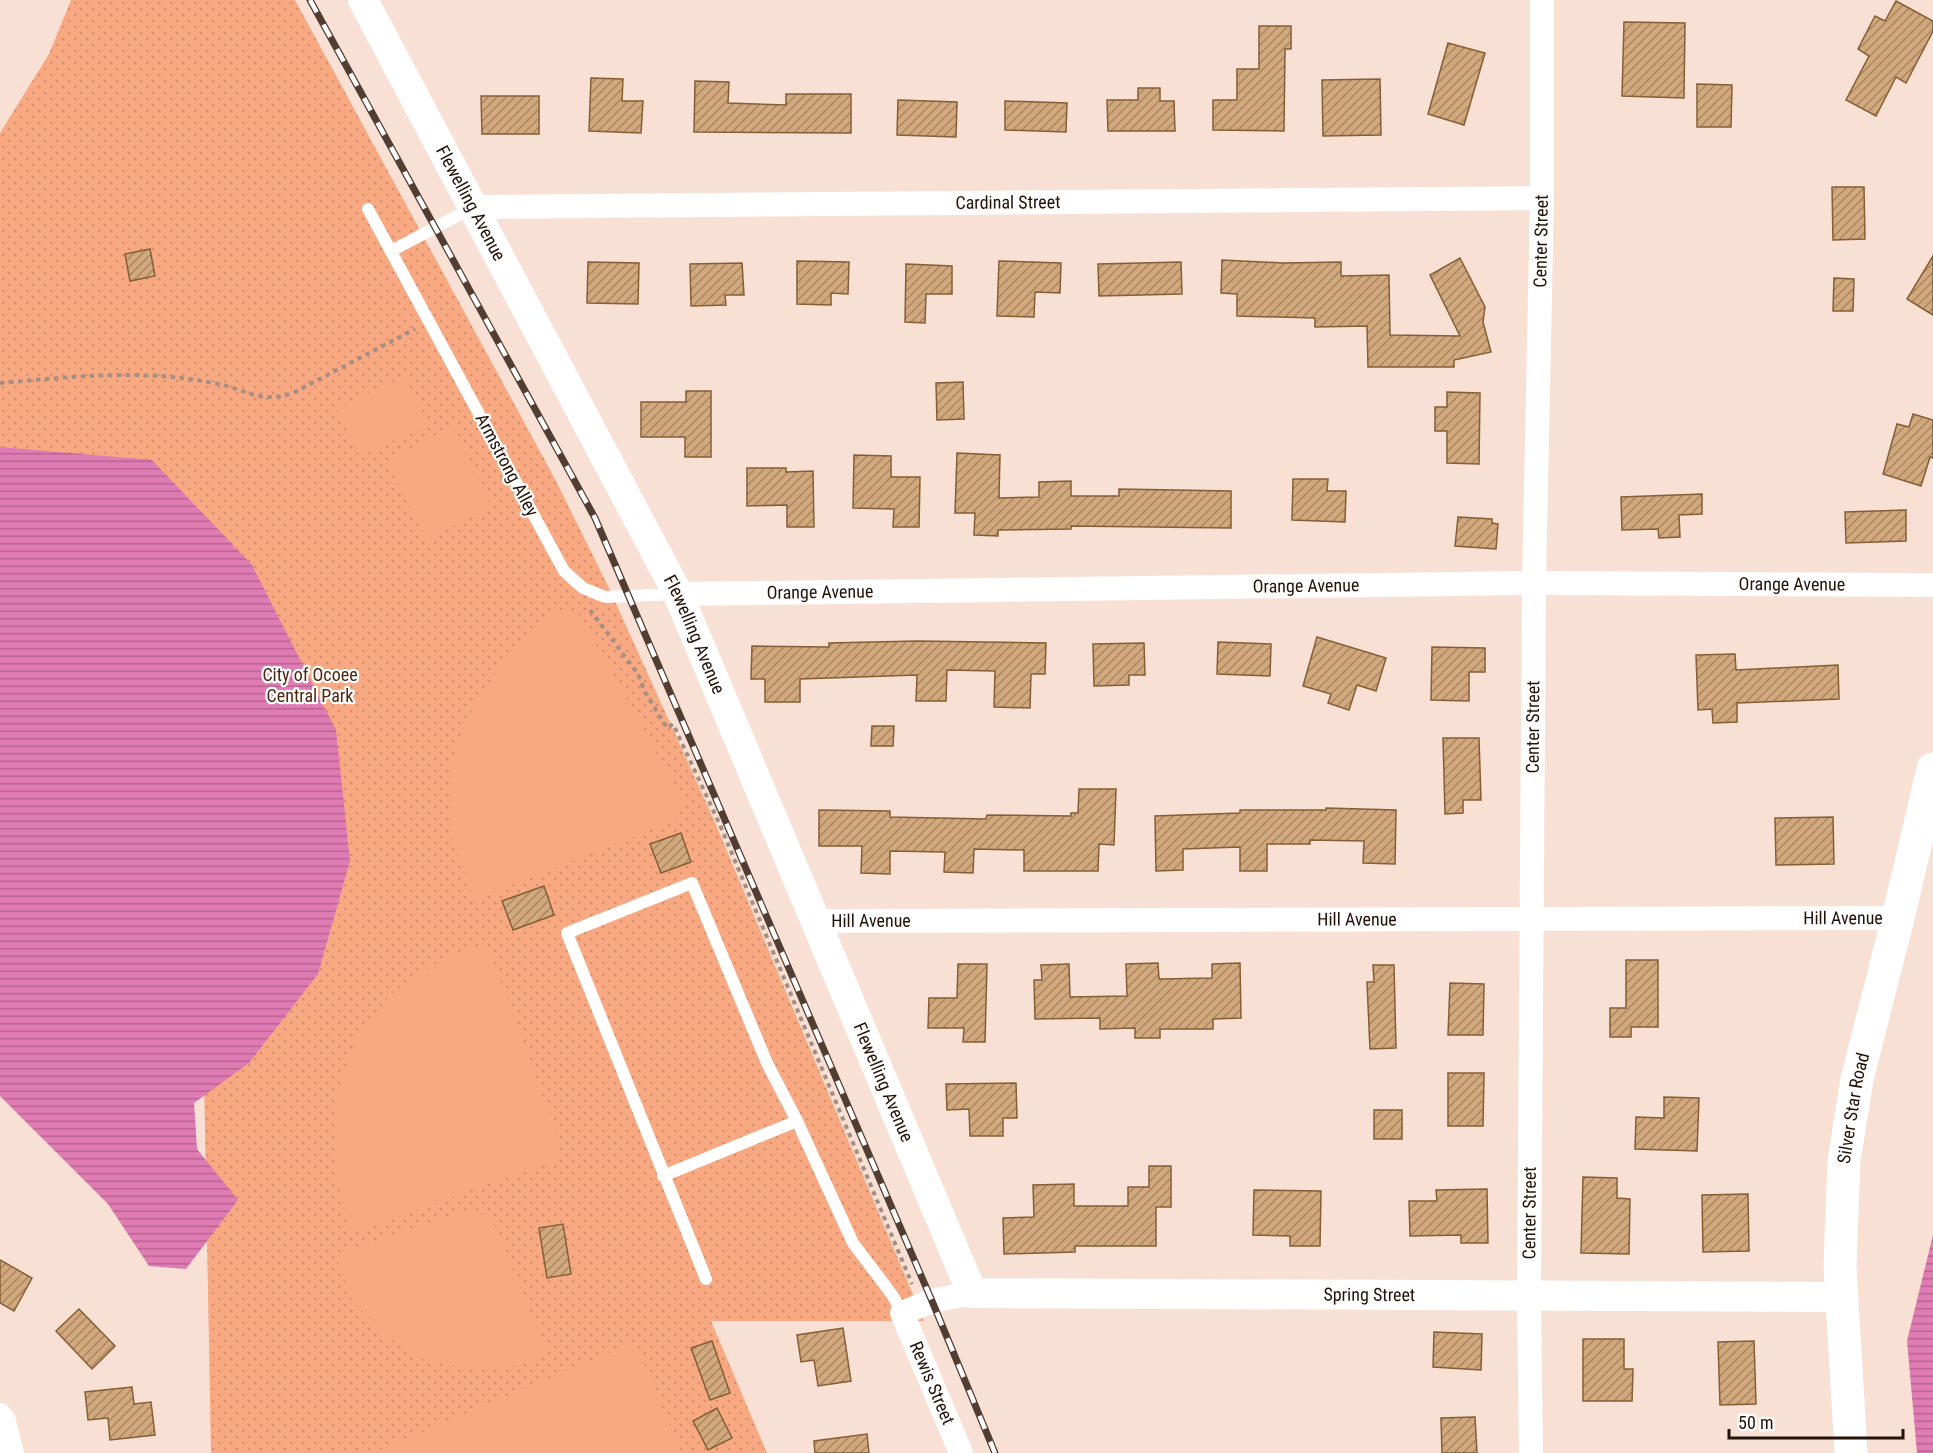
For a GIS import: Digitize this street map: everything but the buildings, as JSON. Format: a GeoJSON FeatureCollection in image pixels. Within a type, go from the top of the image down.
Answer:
{"type":"FeatureCollection","features":[{"type":"Feature","properties":{"kind":"main road","name":"Silver Star Road"},"geometry":{"type":"LineString","coordinates":[[1851,1453],[1840,1266],[1844,1161],[1857,1079],[1933,769]]}},
{"type":"Feature","properties":{"kind":"street","name":"Flewelling Avenue"},"geometry":{"type":"LineString","coordinates":[[363,0],[678,594],[972,1293]]}},
{"type":"Feature","properties":{"kind":"street","name":"Center Street"},"geometry":{"type":"LineString","coordinates":[[1531,1453],[1529,1296],[1534,583],[1542,198],[1542,0]]}},
{"type":"Feature","properties":{"kind":"street","name":"Cardinal Street"},"geometry":{"type":"LineString","coordinates":[[474,207],[1542,198]]}},
{"type":"Feature","properties":{"kind":"street","name":"Orange Avenue"},"geometry":{"type":"LineString","coordinates":[[678,594],[1534,583],[1933,585]]}},
{"type":"Feature","properties":{"kind":"street","name":"Hill Avenue"},"geometry":{"type":"LineString","coordinates":[[815,921],[1898,918]]}},
{"type":"Feature","properties":{"kind":"street","name":"Spring Street"},"geometry":{"type":"LineString","coordinates":[[911,1309],[932,1300],[972,1293],[1841,1298]]}},
{"type":"Feature","properties":{"kind":"street","name":"Rewis Street"},"geometry":{"type":"LineString","coordinates":[[911,1309],[961,1453]]}},
{"type":"Feature","properties":{"kind":"street"},"geometry":{"type":"LineString","coordinates":[[0,1415],[4,1421],[12,1453]]}},
{"type":"Feature","properties":{"kind":"lane"},"geometry":{"type":"LineString","coordinates":[[391,251],[474,207]]}},
{"type":"Feature","properties":{"kind":"lane","name":"Armstrong Alley"},"geometry":{"type":"LineString","coordinates":[[368,209],[564,572],[583,588],[605,597],[678,594]]}},
{"type":"Feature","properties":{"kind":"lane"},"geometry":{"type":"LineString","coordinates":[[706,1279],[567,933],[692,883],[767,1063],[797,1121],[853,1243],[893,1296],[911,1309]]}},
{"type":"Feature","properties":{"kind":"lane"},"geometry":{"type":"LineString","coordinates":[[663,1176],[797,1121]]}},
{"type":"Feature","properties":{"kind":"path"},"geometry":{"type":"LineString","coordinates":[[0,383],[149,374],[221,384],[264,398],[278,398],[293,393],[418,327]]}},
{"type":"Feature","properties":{"kind":"path"},"geometry":{"type":"LineString","coordinates":[[587,607],[638,674],[645,692],[667,728],[674,724],[720,825],[911,1309]]}},
{"type":"Feature","properties":{"kind":"green space","name":"City of Ocoee Central Park"},"geometry":{"type":"Polygon","coordinates":[[[71,0],[295,0],[556,481],[608,586],[714,820],[924,1321],[711,1321],[767,1453],[211,1453],[203,1024],[0,793],[0,133],[49,54],[71,0]]]}},
{"type":"Feature","properties":{"kind":"green space"},"geometry":{"type":"Polygon","coordinates":[[[405,376],[428,425],[359,456],[337,408],[405,376]]]}},
{"type":"Feature","properties":{"kind":"green space"},"geometry":{"type":"Polygon","coordinates":[[[452,427],[492,506],[427,539],[387,461],[452,427]]]}},
{"type":"Feature","properties":{"kind":"green space"},"geometry":{"type":"Polygon","coordinates":[[[566,607],[580,616],[684,801],[675,820],[474,900],[452,836],[452,761],[473,705],[504,662],[545,619],[566,607]]]}},
{"type":"Feature","properties":{"kind":"green space"},"geometry":{"type":"Polygon","coordinates":[[[487,944],[561,1146],[554,1161],[351,1233],[336,1177],[334,1102],[356,1038],[392,993],[443,959],[487,944]]]}},
{"type":"Feature","properties":{"kind":"green space"},"geometry":{"type":"Polygon","coordinates":[[[473,1208],[492,1220],[548,1353],[522,1364],[472,1369],[425,1360],[385,1335],[352,1300],[336,1255],[473,1208]]]}},
{"type":"Feature","properties":{"kind":"green space"},"geometry":{"type":"Polygon","coordinates":[[[635,1342],[681,1453],[372,1453],[635,1342]]]}},
{"type":"Feature","properties":{"kind":"shaded area"},"geometry":{"type":"Polygon","coordinates":[[[0,447],[152,460],[252,565],[336,730],[350,861],[318,974],[249,1063],[194,1103],[197,1149],[238,1200],[186,1269],[149,1266],[108,1204],[0,1096],[0,447]]]}},
{"type":"Feature","properties":{"kind":"shaded area"},"geometry":{"type":"Polygon","coordinates":[[[1933,1235],[1933,1453],[1917,1453],[1907,1341],[1933,1235]]]}},
{"type":"Feature","properties":{"kind":"railway"},"geometry":{"type":"LineString","coordinates":[[310,0],[595,518],[932,1301],[995,1453]]}}]}
